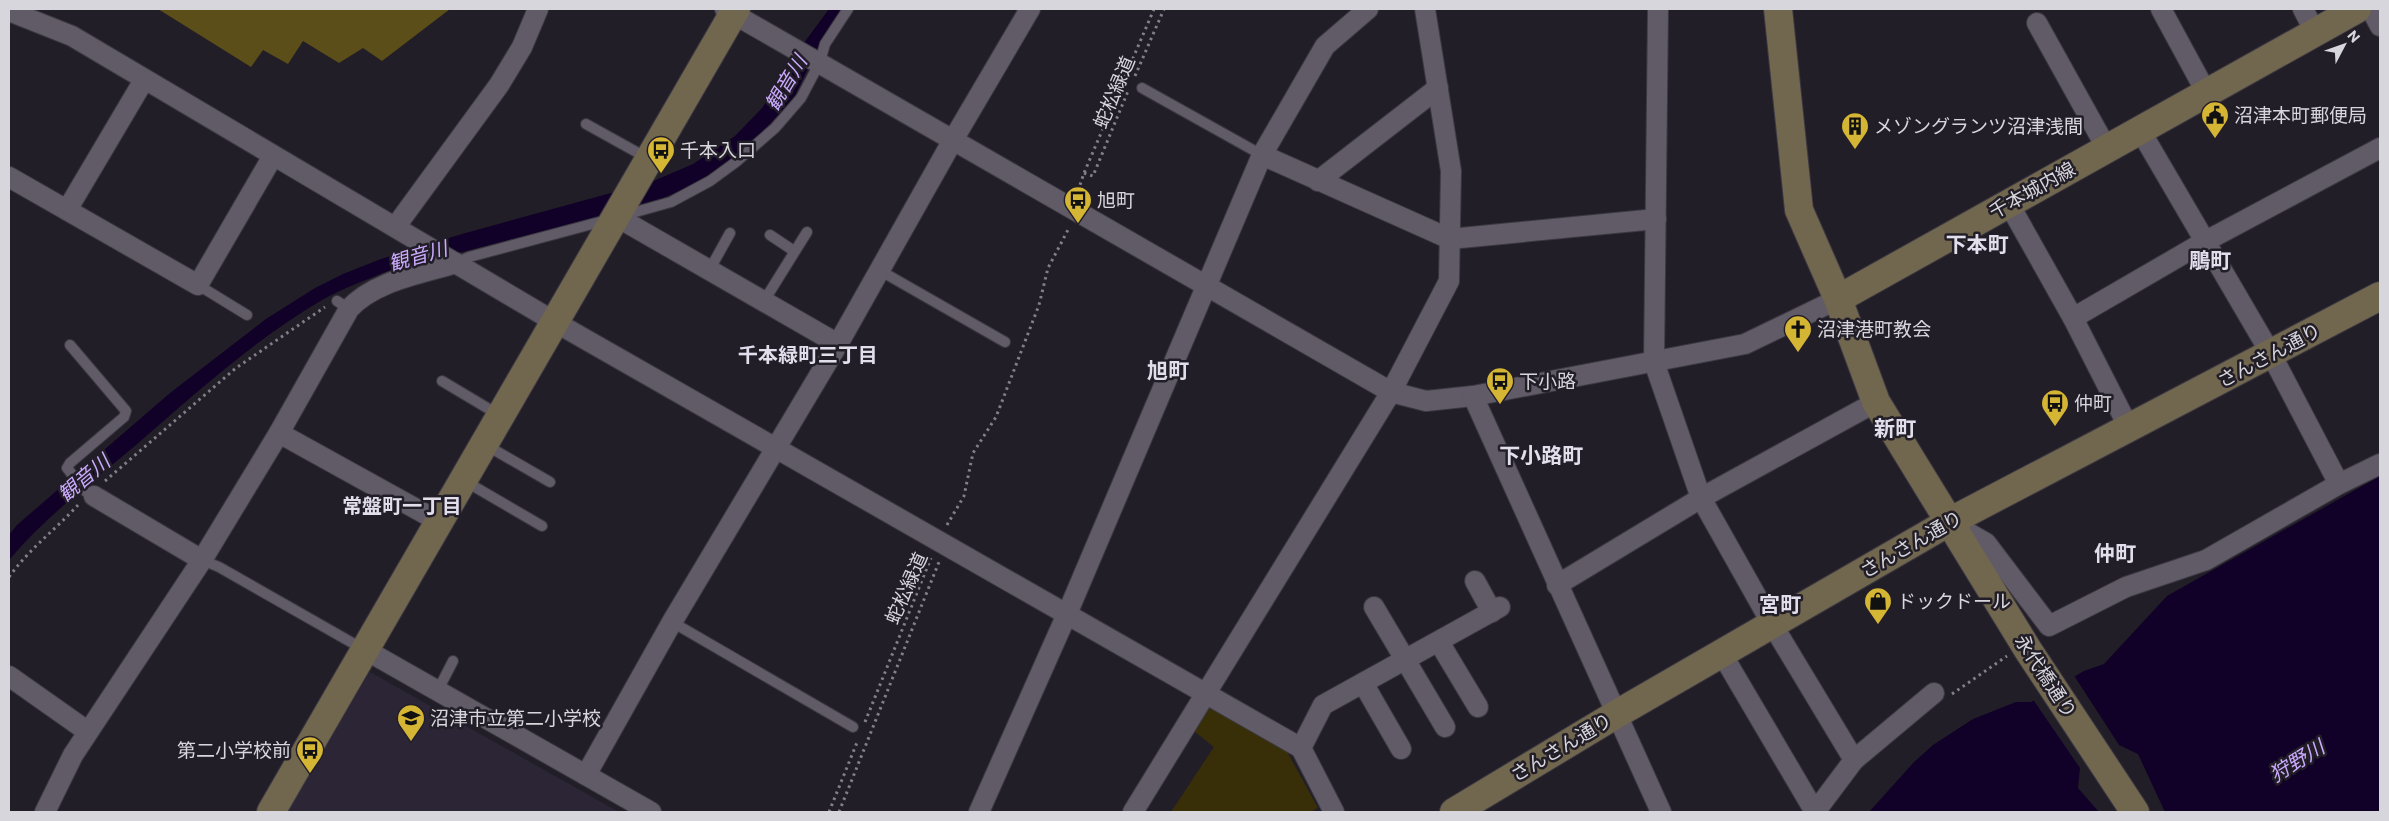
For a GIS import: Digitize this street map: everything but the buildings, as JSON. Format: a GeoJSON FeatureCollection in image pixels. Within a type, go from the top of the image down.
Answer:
{"type":"FeatureCollection","features":[{"type":"Feature","properties":{"kind":"main road"},"geometry":{"type":"LineString","coordinates":[[1778,9],[1799,210],[1838,299]]}},
{"type":"Feature","properties":{"kind":"main road","name":"千本城内線"},"geometry":{"type":"LineString","coordinates":[[1838,299],[2206,92],[2309,20],[2357,9]]}},
{"type":"Feature","properties":{"kind":"main road"},"geometry":{"type":"LineString","coordinates":[[270,812],[438,521],[618,216],[732,10]]}},
{"type":"Feature","properties":{"kind":"main road","name":"さんさん通り"},"geometry":{"type":"LineString","coordinates":[[1454,812],[1615,715],[1949,522],[2380,296]]}},
{"type":"Feature","properties":{"kind":"main road","name":"永代橋通り"},"geometry":{"type":"LineString","coordinates":[[1838,299],[1876,402],[2028,650],[2135,812]]}},
{"type":"Feature","properties":{"kind":"street"},"geometry":{"type":"LineString","coordinates":[[396,226],[498,85],[522,47],[538,9]]}},
{"type":"Feature","properties":{"kind":"street"},"geometry":{"type":"LineString","coordinates":[[586,775],[672,622],[838,344],[953,140],[1030,9]]}},
{"type":"Feature","properties":{"kind":"street"},"geometry":{"type":"LineString","coordinates":[[979,812],[1067,614],[1262,155],[1325,46],[1368,9]]}},
{"type":"Feature","properties":{"kind":"street"},"geometry":{"type":"LineString","coordinates":[[1132,812],[1391,392],[1449,281],[1451,171],[1425,9]]}},
{"type":"Feature","properties":{"kind":"street"},"geometry":{"type":"LineString","coordinates":[[1658,9],[1654,362],[1701,498],[1772,624],[1854,760]]}},
{"type":"Feature","properties":{"kind":"street"},"geometry":{"type":"LineString","coordinates":[[2161,9],[2206,92]]}},
{"type":"Feature","properties":{"kind":"street"},"geometry":{"type":"LineString","coordinates":[[2371,9],[2380,26]]}},
{"type":"Feature","properties":{"kind":"street"},"geometry":{"type":"LineString","coordinates":[[732,10],[953,140],[1391,392],[1426,401],[1473,396],[1744,344],[1838,299]]}},
{"type":"Feature","properties":{"kind":"street"},"geometry":{"type":"LineString","coordinates":[[9,11],[72,36],[272,156],[396,226],[555,322],[1301,748],[1334,812]]}},
{"type":"Feature","properties":{"kind":"street"},"geometry":{"type":"LineString","coordinates":[[2037,23],[2107,149]]}},
{"type":"Feature","properties":{"kind":"street"},"geometry":{"type":"LineString","coordinates":[[67,210],[144,80]]}},
{"type":"Feature","properties":{"kind":"street"},"geometry":{"type":"LineString","coordinates":[[1318,181],[1438,88]]}},
{"type":"Feature","properties":{"kind":"street"},"geometry":{"type":"LineString","coordinates":[[2140,130],[2271,354],[2339,484]]}},
{"type":"Feature","properties":{"kind":"street"},"geometry":{"type":"LineString","coordinates":[[2073,318],[2204,242],[2380,148]]}},
{"type":"Feature","properties":{"kind":"street"},"geometry":{"type":"LineString","coordinates":[[1262,155],[1450,240],[1656,219]]}},
{"type":"Feature","properties":{"kind":"street"},"geometry":{"type":"LineString","coordinates":[[9,177],[198,285],[272,156]]}},
{"type":"Feature","properties":{"kind":"street"},"geometry":{"type":"LineString","coordinates":[[2009,204],[2073,318],[2129,428]]}},
{"type":"Feature","properties":{"kind":"street"},"geometry":{"type":"LineString","coordinates":[[618,216],[838,344]]}},
{"type":"Feature","properties":{"kind":"street"},"geometry":{"type":"LineString","coordinates":[[45,812],[87,731],[202,560],[279,432],[343,305],[357,300],[382,286],[453,261]]}},
{"type":"Feature","properties":{"kind":"street"},"geometry":{"type":"LineString","coordinates":[[1473,396],[1615,715],[1661,812]]}},
{"type":"Feature","properties":{"kind":"street"},"geometry":{"type":"LineString","coordinates":[[1557,585],[1701,498],[1876,402]]}},
{"type":"Feature","properties":{"kind":"street"},"geometry":{"type":"LineString","coordinates":[[279,432],[438,521]]}},
{"type":"Feature","properties":{"kind":"street"},"geometry":{"type":"LineString","coordinates":[[1949,522],[1986,543],[2049,626],[2126,587],[2206,560],[2339,484],[2380,464]]}},
{"type":"Feature","properties":{"kind":"street"},"geometry":{"type":"LineString","coordinates":[[90,493],[202,560]]}},
{"type":"Feature","properties":{"kind":"street"},"geometry":{"type":"LineString","coordinates":[[1301,748],[1323,705],[1496,610],[1475,581]]}},
{"type":"Feature","properties":{"kind":"street"},"geometry":{"type":"LineString","coordinates":[[1374,607],[1445,727]]}},
{"type":"Feature","properties":{"kind":"street"},"geometry":{"type":"LineString","coordinates":[[1439,642],[1478,707]]}},
{"type":"Feature","properties":{"kind":"street"},"geometry":{"type":"LineString","coordinates":[[364,649],[651,812]]}},
{"type":"Feature","properties":{"kind":"street"},"geometry":{"type":"LineString","coordinates":[[1722,654],[1815,812],[1854,760],[1934,693]]}},
{"type":"Feature","properties":{"kind":"street"},"geometry":{"type":"LineString","coordinates":[[9,676],[87,731]]}},
{"type":"Feature","properties":{"kind":"street"},"geometry":{"type":"LineString","coordinates":[[1363,683],[1401,749]]}},
{"type":"Feature","properties":{"kind":"lane"},"geometry":{"type":"LineString","coordinates":[[453,261],[671,202],[710,182],[736,162],[794,109],[825,44],[848,9]]}},
{"type":"Feature","properties":{"kind":"lane"},"geometry":{"type":"LineString","coordinates":[[1142,88],[1262,155]]}},
{"type":"Feature","properties":{"kind":"lane"},"geometry":{"type":"LineString","coordinates":[[586,124],[643,171]]}},
{"type":"Feature","properties":{"kind":"lane"},"geometry":{"type":"LineString","coordinates":[[710,269],[730,232]]}},
{"type":"Feature","properties":{"kind":"lane"},"geometry":{"type":"LineString","coordinates":[[764,301],[807,232]]}},
{"type":"Feature","properties":{"kind":"lane"},"geometry":{"type":"LineString","coordinates":[[770,235],[794,251]]}},
{"type":"Feature","properties":{"kind":"lane"},"geometry":{"type":"LineString","coordinates":[[879,270],[1005,342]]}},
{"type":"Feature","properties":{"kind":"lane"},"geometry":{"type":"LineString","coordinates":[[198,285],[247,315]]}},
{"type":"Feature","properties":{"kind":"lane"},"geometry":{"type":"LineString","coordinates":[[70,345],[126,411],[124,417],[70,463],[67,468],[90,493]]}},
{"type":"Feature","properties":{"kind":"lane"},"geometry":{"type":"LineString","coordinates":[[442,381],[500,415]]}},
{"type":"Feature","properties":{"kind":"lane"},"geometry":{"type":"LineString","coordinates":[[483,444],[550,482]]}},
{"type":"Feature","properties":{"kind":"lane"},"geometry":{"type":"LineString","coordinates":[[462,480],[542,526]]}},
{"type":"Feature","properties":{"kind":"lane"},"geometry":{"type":"LineString","coordinates":[[202,560],[218,567],[364,649]]}},
{"type":"Feature","properties":{"kind":"lane"},"geometry":{"type":"LineString","coordinates":[[672,622],[857,730]]}},
{"type":"Feature","properties":{"kind":"lane"},"geometry":{"type":"LineString","coordinates":[[437,692],[453,661]]}},
{"type":"Feature","properties":{"kind":"path","name":"蛇松緑道"},"geometry":{"type":"LineString","coordinates":[[1077,197],[1084,173],[1154,9]]}},
{"type":"Feature","properties":{"kind":"path","name":"蛇松緑道"},"geometry":{"type":"LineString","coordinates":[[1084,173],[1094,176],[1164,9]]}},
{"type":"Feature","properties":{"kind":"path"},"geometry":{"type":"LineString","coordinates":[[1120,88],[1128,92]]}},
{"type":"Feature","properties":{"kind":"path"},"geometry":{"type":"LineString","coordinates":[[944,530],[964,496],[974,453],[996,417],[1039,305],[1048,268],[1071,222]]}},
{"type":"Feature","properties":{"kind":"path"},"geometry":{"type":"LineString","coordinates":[[9,577],[32,548],[59,525],[90,493],[236,368],[298,324],[343,305]]}},
{"type":"Feature","properties":{"kind":"path","name":"蛇松緑道"},"geometry":{"type":"LineString","coordinates":[[865,724],[931,558],[937,550]]}},
{"type":"Feature","properties":{"kind":"path","name":"蛇松緑道"},"geometry":{"type":"LineString","coordinates":[[839,812],[939,562],[938,556]]}},
{"type":"Feature","properties":{"kind":"path"},"geometry":{"type":"LineString","coordinates":[[900,635],[909,638]]}},
{"type":"Feature","properties":{"kind":"path"},"geometry":{"type":"LineString","coordinates":[[878,688],[887,693]]}},
{"type":"Feature","properties":{"kind":"path"},"geometry":{"type":"LineString","coordinates":[[829,812],[857,743],[857,730]]}},
{"type":"Feature","properties":{"kind":"path"},"geometry":{"type":"LineString","coordinates":[[857,743],[866,747]]}},
{"type":"Feature","properties":{"kind":"shaded area"},"geometry":{"type":"Polygon","coordinates":[[[158,9],[450,9],[382,61],[363,48],[339,63],[303,41],[288,64],[263,50],[251,67],[158,9]]]}},
{"type":"Feature","properties":{"kind":"shaded area","name":"沼津市立第二小学校"},"geometry":{"type":"Polygon","coordinates":[[[370,672],[619,812],[287,812],[370,672]]]}},
{"type":"Feature","properties":{"kind":"shaded area"},"geometry":{"type":"Polygon","coordinates":[[[1206,698],[1284,746],[1318,808],[1310,812],[1171,812],[1214,747],[1190,728],[1206,698]]]}},
{"type":"Feature","properties":{"kind":"water","name":"観音川"},"geometry":{"type":"Polygon","coordinates":[[[829,9],[841,9],[819,45],[793,100],[736,159],[708,178],[650,204],[388,271],[322,300],[273,332],[203,387],[54,514],[9,560],[9,535],[17,525],[170,393],[266,319],[315,288],[343,274],[381,259],[462,234],[651,182],[693,164],[735,136],[763,107],[781,74],[829,9]]]}},
{"type":"Feature","properties":{"kind":"water","name":"狩野川"},"geometry":{"type":"Polygon","coordinates":[[[2380,476],[2380,812],[1869,812],[1914,762],[1933,745],[1973,719],[2016,702],[2031,702],[2084,671],[2104,664],[2167,596],[2380,476]]]}},
{"type":"Feature","properties":{"kind":"pier"},"geometry":{"type":"Polygon","coordinates":[[[2073,674],[2119,745],[2138,754],[2165,812],[2099,812],[2078,788],[2080,768],[2032,698],[2073,674]]]}},
{"type":"Feature","properties":{"kind":"place","name":"沼津本町郵便局"},"geometry":{"type":"Point","coordinates":[2215,139]}},
{"type":"Feature","properties":{"kind":"place","name":"メゾングランツ沼津浅間"},"geometry":{"type":"Point","coordinates":[1855,150]}},
{"type":"Feature","properties":{"kind":"place","name":"千本入口"},"geometry":{"type":"Point","coordinates":[661,174]}},
{"type":"Feature","properties":{"kind":"place","name":"旭町"},"geometry":{"type":"Point","coordinates":[1078,224]}},
{"type":"Feature","properties":{"kind":"place","name":"沼津港町教会"},"geometry":{"type":"Point","coordinates":[1798,353]}},
{"type":"Feature","properties":{"kind":"place","name":"下小路"},"geometry":{"type":"Point","coordinates":[1500,405]}},
{"type":"Feature","properties":{"kind":"place","name":"仲町"},"geometry":{"type":"Point","coordinates":[2055,427]}},
{"type":"Feature","properties":{"kind":"place","name":"ドックドール"},"geometry":{"type":"Point","coordinates":[1878,625]}},
{"type":"Feature","properties":{"kind":"place","name":"沼津市立第二小学校"},"geometry":{"type":"Point","coordinates":[411,742]}},
{"type":"Feature","properties":{"kind":"place","name":"第二小学校前"},"geometry":{"type":"Point","coordinates":[310,774]}},
{"type":"Feature","properties":{"kind":"district","name":"下本町"},"geometry":{"type":"Point","coordinates":[1977,245]}},
{"type":"Feature","properties":{"kind":"district","name":"鵰町"},"geometry":{"type":"Point","coordinates":[2210,261]}},
{"type":"Feature","properties":{"kind":"district","name":"千本緑町三丁目"},"geometry":{"type":"Point","coordinates":[808,355]}},
{"type":"Feature","properties":{"kind":"district","name":"旭町"},"geometry":{"type":"Point","coordinates":[1168,371]}},
{"type":"Feature","properties":{"kind":"district","name":"新町"},"geometry":{"type":"Point","coordinates":[1895,429]}},
{"type":"Feature","properties":{"kind":"district","name":"下小路町"},"geometry":{"type":"Point","coordinates":[1541,456]}},
{"type":"Feature","properties":{"kind":"district","name":"常盤町一丁目"},"geometry":{"type":"Point","coordinates":[402,506]}},
{"type":"Feature","properties":{"kind":"district","name":"仲町"},"geometry":{"type":"Point","coordinates":[2115,554]}},
{"type":"Feature","properties":{"kind":"district","name":"宮町"},"geometry":{"type":"Point","coordinates":[1780,605]}}]}
